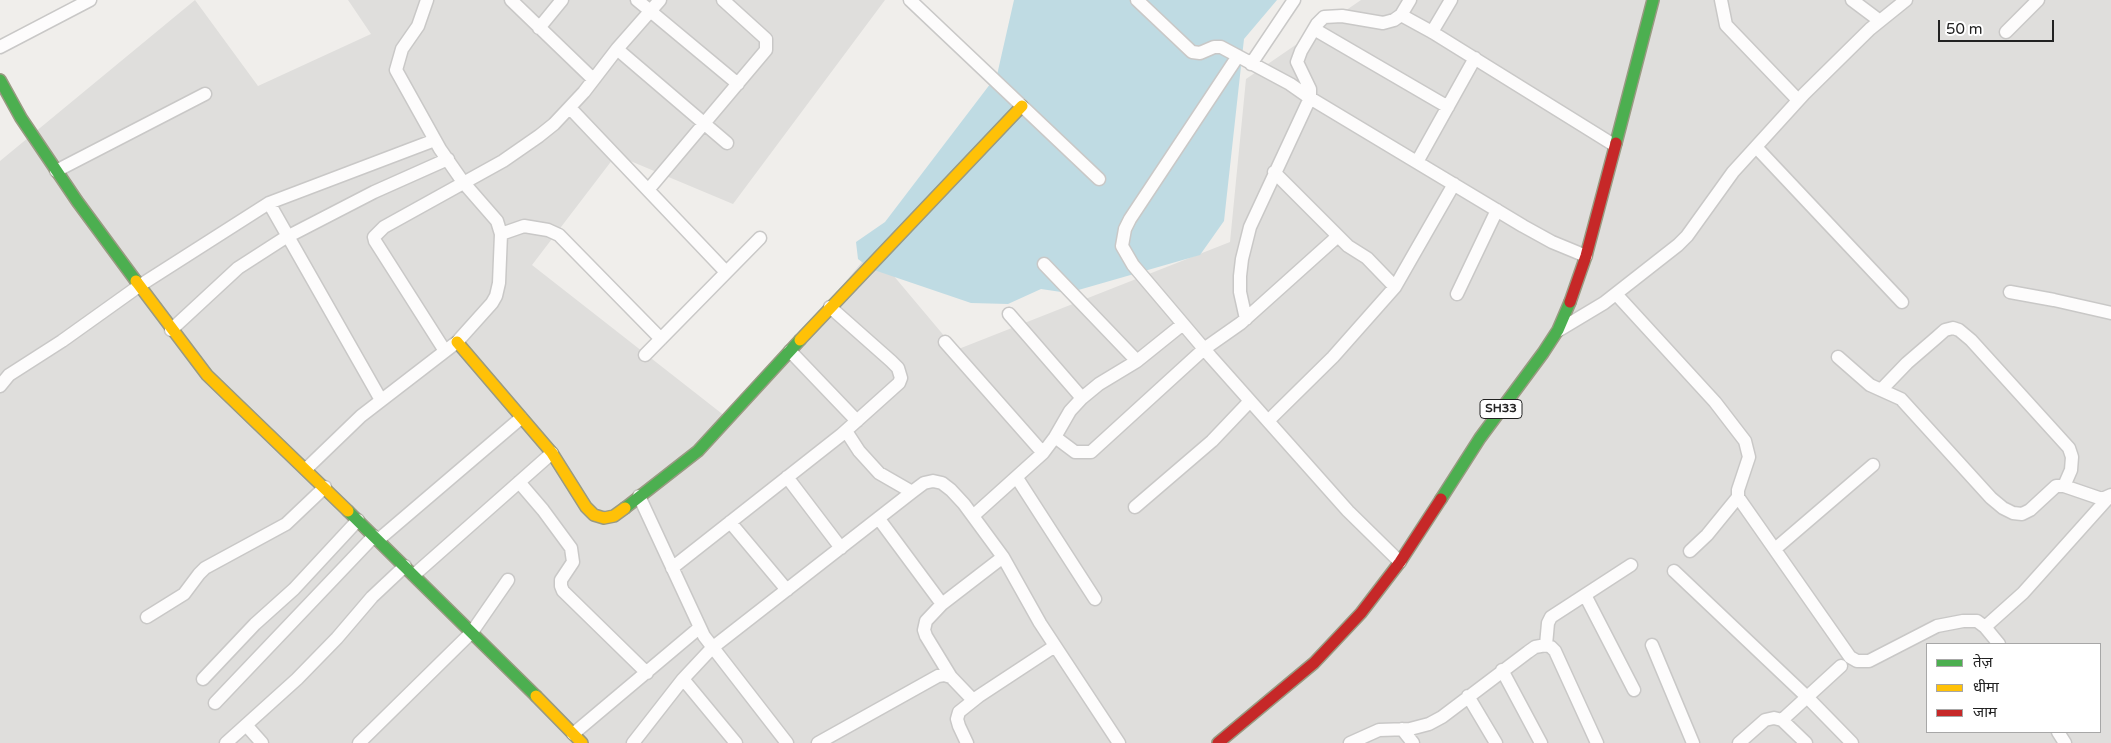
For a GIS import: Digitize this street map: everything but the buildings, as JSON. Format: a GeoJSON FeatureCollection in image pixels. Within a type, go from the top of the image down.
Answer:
{"type":"FeatureCollection","features":[{"type":"Feature","properties":{"kind":"street"},"geometry":{"type":"LineString","coordinates":[[0,47],[90,0]]}},
{"type":"Feature","properties":{"kind":"street"},"geometry":{"type":"LineString","coordinates":[[306,469],[361,416],[457,342],[496,296],[499,283],[501,234],[492,213],[463,182],[435,140],[396,70],[402,49],[418,26],[427,0]]}},
{"type":"Feature","properties":{"kind":"street"},"geometry":{"type":"LineString","coordinates":[[511,0],[539,28],[572,56],[593,79]]}},
{"type":"Feature","properties":{"kind":"street"},"geometry":{"type":"LineString","coordinates":[[539,28],[562,0]]}},
{"type":"Feature","properties":{"kind":"street"},"geometry":{"type":"LineString","coordinates":[[637,0],[738,84]]}},
{"type":"Feature","properties":{"kind":"street"},"geometry":{"type":"LineString","coordinates":[[445,351],[374,237],[384,227],[523,149],[554,124],[570,108],[617,49],[660,0]]}},
{"type":"Feature","properties":{"kind":"street"},"geometry":{"type":"LineString","coordinates":[[648,190],[766,50],[766,39],[723,0]]}},
{"type":"Feature","properties":{"kind":"street"},"geometry":{"type":"LineString","coordinates":[[910,0],[1100,179]]}},
{"type":"Feature","properties":{"kind":"street"},"geometry":{"type":"LineString","coordinates":[[1136,0],[1192,52],[1200,53],[1214,47],[1221,47],[1295,87],[1310,98],[1552,242],[1586,256]]}},
{"type":"Feature","properties":{"kind":"street"},"geometry":{"type":"LineString","coordinates":[[1251,64],[1294,0]]}},
{"type":"Feature","properties":{"kind":"street"},"geometry":{"type":"LineString","coordinates":[[1246,319],[1240,292],[1242,258],[1250,227],[1310,98],[1310,88],[1296,62],[1314,29],[1324,17],[1331,16],[1383,23],[1394,20],[1401,15],[1410,0]]}},
{"type":"Feature","properties":{"kind":"street"},"geometry":{"type":"LineString","coordinates":[[1432,32],[1452,0]]}},
{"type":"Feature","properties":{"kind":"street","name":"SH33"},"geometry":{"type":"LineString","coordinates":[[1218,743],[1314,663],[1361,613],[1400,562],[1480,438],[1558,330],[1569,306],[1586,256],[1653,0]]}},
{"type":"Feature","properties":{"kind":"street"},"geometry":{"type":"LineString","coordinates":[[1721,0],[1726,26],[1798,100]]}},
{"type":"Feature","properties":{"kind":"street"},"geometry":{"type":"LineString","coordinates":[[1852,0],[1880,21]]}},
{"type":"Feature","properties":{"kind":"street"},"geometry":{"type":"LineString","coordinates":[[1558,330],[1616,294],[1687,236],[1733,172],[1798,100],[1864,34],[1906,0]]}},
{"type":"Feature","properties":{"kind":"street"},"geometry":{"type":"LineString","coordinates":[[2006,32],[2038,0]]}},
{"type":"Feature","properties":{"kind":"street"},"geometry":{"type":"LineString","coordinates":[[1401,15],[1475,58],[1614,145]]}},
{"type":"Feature","properties":{"kind":"street"},"geometry":{"type":"LineString","coordinates":[[1314,29],[1448,106]]}},
{"type":"Feature","properties":{"kind":"street"},"geometry":{"type":"LineString","coordinates":[[617,49],[727,143]]}},
{"type":"Feature","properties":{"kind":"street"},"geometry":{"type":"LineString","coordinates":[[1238,56],[1130,219],[1122,237],[1122,246],[1133,265],[1204,349],[1348,511],[1400,562]]}},
{"type":"Feature","properties":{"kind":"street"},"geometry":{"type":"LineString","coordinates":[[1417,162],[1475,58]]}},
{"type":"Feature","properties":{"kind":"street"},"geometry":{"type":"LineString","coordinates":[[0,80],[21,118],[56,171],[171,330],[213,380],[405,566],[577,738],[699,628]]}},
{"type":"Feature","properties":{"kind":"street"},"geometry":{"type":"LineString","coordinates":[[56,171],[205,94]]}},
{"type":"Feature","properties":{"kind":"street"},"geometry":{"type":"LineString","coordinates":[[457,342],[552,453],[568,476],[579,498],[594,515],[604,518],[614,516],[698,451],[830,307],[1022,106]]}},
{"type":"Feature","properties":{"kind":"street"},"geometry":{"type":"LineString","coordinates":[[570,108],[726,272]]}},
{"type":"Feature","properties":{"kind":"street"},"geometry":{"type":"LineString","coordinates":[[0,386],[9,375],[62,341],[140,286],[269,203],[435,140]]}},
{"type":"Feature","properties":{"kind":"street"},"geometry":{"type":"LineString","coordinates":[[1756,147],[1902,302]]}},
{"type":"Feature","properties":{"kind":"street"},"geometry":{"type":"LineString","coordinates":[[171,330],[238,268],[287,236],[374,192],[448,159]]}},
{"type":"Feature","properties":{"kind":"street"},"geometry":{"type":"LineString","coordinates":[[1274,172],[1338,236],[1367,258],[1395,287]]}},
{"type":"Feature","properties":{"kind":"street"},"geometry":{"type":"LineString","coordinates":[[1268,421],[1338,352],[1395,287],[1454,184]]}},
{"type":"Feature","properties":{"kind":"street"},"geometry":{"type":"LineString","coordinates":[[269,203],[381,400]]}},
{"type":"Feature","properties":{"kind":"street"},"geometry":{"type":"LineString","coordinates":[[1458,294],[1497,210]]}},
{"type":"Feature","properties":{"kind":"street"},"geometry":{"type":"LineString","coordinates":[[501,234],[524,226],[548,230],[558,234],[661,338]]}},
{"type":"Feature","properties":{"kind":"street"},"geometry":{"type":"LineString","coordinates":[[1055,437],[1075,452],[1091,452],[1204,349],[1246,319],[1338,236]]}},
{"type":"Feature","properties":{"kind":"street"},"geometry":{"type":"LineString","coordinates":[[645,355],[760,238]]}},
{"type":"Feature","properties":{"kind":"street"},"geometry":{"type":"LineString","coordinates":[[1044,264],[1136,361]]}},
{"type":"Feature","properties":{"kind":"street"},"geometry":{"type":"LineString","coordinates":[[2010,292],[2111,313]]}},
{"type":"Feature","properties":{"kind":"street"},"geometry":{"type":"LineString","coordinates":[[1616,294],[1714,402],[1745,441],[1749,457],[1738,490],[1738,497],[1850,657],[1856,662],[1869,661],[1936,626],[1963,621],[1977,621],[1998,643]]}},
{"type":"Feature","properties":{"kind":"street"},"geometry":{"type":"LineString","coordinates":[[672,568],[846,430],[899,383],[902,378],[898,368],[830,307]]}},
{"type":"Feature","properties":{"kind":"street"},"geometry":{"type":"LineString","coordinates":[[1009,314],[1082,398]]}},
{"type":"Feature","properties":{"kind":"street"},"geometry":{"type":"LineString","coordinates":[[973,516],[1043,454],[1070,411],[1082,398],[1099,384],[1136,361],[1183,324]]}},
{"type":"Feature","properties":{"kind":"street"},"geometry":{"type":"LineString","coordinates":[[1881,390],[1907,363],[1945,330],[1953,328],[1959,330],[1971,340],[2069,448],[2072,457],[2071,470],[2064,486]]}},
{"type":"Feature","properties":{"kind":"street"},"geometry":{"type":"LineString","coordinates":[[945,342],[1043,454]]}},
{"type":"Feature","properties":{"kind":"street"},"geometry":{"type":"LineString","coordinates":[[790,351],[857,421]]}},
{"type":"Feature","properties":{"kind":"street"},"geometry":{"type":"LineString","coordinates":[[1838,357],[1861,379],[1901,399],[1991,498],[2003,508],[2013,513],[2022,514],[2030,510],[2056,486],[2064,486],[2102,499],[2111,496]]}},
{"type":"Feature","properties":{"kind":"street"},"geometry":{"type":"LineString","coordinates":[[1136,506],[1207,447],[1250,401]]}},
{"type":"Feature","properties":{"kind":"street"},"geometry":{"type":"LineString","coordinates":[[215,703],[376,538],[521,418]]}},
{"type":"Feature","properties":{"kind":"street"},"geometry":{"type":"LineString","coordinates":[[846,430],[864,458],[878,473],[912,492]]}},
{"type":"Feature","properties":{"kind":"street"},"geometry":{"type":"LineString","coordinates":[[414,575],[552,453]]}},
{"type":"Feature","properties":{"kind":"street"},"geometry":{"type":"LineString","coordinates":[[1775,549],[1873,465]]}},
{"type":"Feature","properties":{"kind":"street"},"geometry":{"type":"LineString","coordinates":[[787,477],[841,548]]}},
{"type":"Feature","properties":{"kind":"street"},"geometry":{"type":"LineString","coordinates":[[1017,478],[1095,599]]}},
{"type":"Feature","properties":{"kind":"street"},"geometry":{"type":"LineString","coordinates":[[633,743],[712,648],[912,492],[924,483],[933,481],[942,483],[973,516],[1003,557],[1055,646],[1119,743]]}},
{"type":"Feature","properties":{"kind":"street"},"geometry":{"type":"LineString","coordinates":[[519,482],[571,548],[573,562],[561,580],[561,586],[564,591],[647,673]]}},
{"type":"Feature","properties":{"kind":"street"},"geometry":{"type":"LineString","coordinates":[[147,617],[184,594],[199,574],[211,564],[286,524],[325,488]]}},
{"type":"Feature","properties":{"kind":"street"},"geometry":{"type":"LineString","coordinates":[[640,496],[699,628],[712,648],[787,743]]}},
{"type":"Feature","properties":{"kind":"street"},"geometry":{"type":"LineString","coordinates":[[1984,627],[2023,593],[2111,496]]}},
{"type":"Feature","properties":{"kind":"street"},"geometry":{"type":"LineString","coordinates":[[1690,551],[1738,497]]}},
{"type":"Feature","properties":{"kind":"street"},"geometry":{"type":"LineString","coordinates":[[878,519],[942,604]]}},
{"type":"Feature","properties":{"kind":"street"},"geometry":{"type":"LineString","coordinates":[[203,679],[255,624],[294,589],[358,520]]}},
{"type":"Feature","properties":{"kind":"street"},"geometry":{"type":"LineString","coordinates":[[730,522],[787,590]]}},
{"type":"Feature","properties":{"kind":"street"},"geometry":{"type":"LineString","coordinates":[[973,700],[951,677],[924,630],[926,621],[942,604],[1003,557]]}},
{"type":"Feature","properties":{"kind":"street"},"geometry":{"type":"LineString","coordinates":[[1546,644],[1548,623],[1551,618],[1631,565]]}},
{"type":"Feature","properties":{"kind":"street"},"geometry":{"type":"LineString","coordinates":[[226,743],[297,679],[337,638],[372,597],[405,566]]}},
{"type":"Feature","properties":{"kind":"street"},"geometry":{"type":"LineString","coordinates":[[1674,571],[1807,697],[1852,743]]}},
{"type":"Feature","properties":{"kind":"street"},"geometry":{"type":"LineString","coordinates":[[359,743],[472,632],[508,580]]}},
{"type":"Feature","properties":{"kind":"street"},"geometry":{"type":"LineString","coordinates":[[1585,595],[1634,690]]}},
{"type":"Feature","properties":{"kind":"street"},"geometry":{"type":"LineString","coordinates":[[1350,743],[1379,730],[1402,729],[1429,724],[1442,718],[1502,670],[1535,647],[1546,644]]}},
{"type":"Feature","properties":{"kind":"street"},"geometry":{"type":"LineString","coordinates":[[1546,644],[1555,651],[1597,743]]}},
{"type":"Feature","properties":{"kind":"street"},"geometry":{"type":"LineString","coordinates":[[1652,645],[1693,743]]}},
{"type":"Feature","properties":{"kind":"street"},"geometry":{"type":"LineString","coordinates":[[967,743],[957,719],[959,712],[973,700],[1055,646]]}},
{"type":"Feature","properties":{"kind":"street"},"geometry":{"type":"LineString","coordinates":[[1782,720],[1841,666]]}},
{"type":"Feature","properties":{"kind":"street"},"geometry":{"type":"LineString","coordinates":[[1502,670],[1541,743]]}},
{"type":"Feature","properties":{"kind":"street"},"geometry":{"type":"LineString","coordinates":[[818,743],[938,676],[951,677]]}},
{"type":"Feature","properties":{"kind":"street"},"geometry":{"type":"LineString","coordinates":[[684,680],[736,743]]}},
{"type":"Feature","properties":{"kind":"street"},"geometry":{"type":"LineString","coordinates":[[1468,696],[1496,743]]}},
{"type":"Feature","properties":{"kind":"street"},"geometry":{"type":"LineString","coordinates":[[1738,743],[1766,720],[1774,718],[1782,720],[1806,743]]}},
{"type":"Feature","properties":{"kind":"street"},"geometry":{"type":"LineString","coordinates":[[246,724],[262,743]]}},
{"type":"Feature","properties":{"kind":"street"},"geometry":{"type":"LineString","coordinates":[[1402,729],[1413,743]]}},
{"type":"Feature","properties":{"kind":"shaded area"},"geometry":{"type":"Polygon","coordinates":[[[195,0],[258,86],[371,34],[348,0],[885,0],[733,204],[616,155],[532,265],[730,420],[872,250],[956,350],[1230,242],[1246,79],[1361,0],[2111,0],[2111,743],[0,743],[0,161],[195,0]]]}},
{"type":"Feature","properties":{"kind":"water"},"geometry":{"type":"Polygon","coordinates":[[[1014,0],[1277,0],[1244,39],[1224,221],[1200,255],[1068,293],[1041,289],[1008,304],[971,303],[871,269],[858,259],[856,242],[885,222],[997,75],[1014,0]]]}},
{"type":"Feature","properties":{"kind":"traffic: fast"},"geometry":{"type":"LineString","coordinates":[[1616,143],[1653,0]]}},
{"type":"Feature","properties":{"kind":"traffic: fast"},"geometry":{"type":"LineString","coordinates":[[0,80],[21,118],[77,201],[136,281]]}},
{"type":"Feature","properties":{"kind":"traffic: fast"},"geometry":{"type":"LineString","coordinates":[[1441,499],[1480,438],[1543,353],[1558,330],[1570,302]]}},
{"type":"Feature","properties":{"kind":"traffic: fast"},"geometry":{"type":"LineString","coordinates":[[625,508],[698,451],[800,340]]}},
{"type":"Feature","properties":{"kind":"traffic: fast"},"geometry":{"type":"LineString","coordinates":[[348,511],[536,696]]}},
{"type":"Feature","properties":{"kind":"traffic: slow"},"geometry":{"type":"LineString","coordinates":[[800,340],[1022,106]]}},
{"type":"Feature","properties":{"kind":"traffic: slow"},"geometry":{"type":"LineString","coordinates":[[136,281],[207,375],[348,511]]}},
{"type":"Feature","properties":{"kind":"traffic: slow"},"geometry":{"type":"LineString","coordinates":[[457,342],[552,453],[586,507],[594,515],[604,518],[614,516],[625,508]]}},
{"type":"Feature","properties":{"kind":"traffic: slow"},"geometry":{"type":"LineString","coordinates":[[536,696],[582,743]]}},
{"type":"Feature","properties":{"kind":"traffic: jam"},"geometry":{"type":"LineString","coordinates":[[1570,302],[1586,256],[1616,143]]}},
{"type":"Feature","properties":{"kind":"traffic: jam"},"geometry":{"type":"LineString","coordinates":[[1218,743],[1314,663],[1361,613],[1400,562],[1441,499]]}}]}
